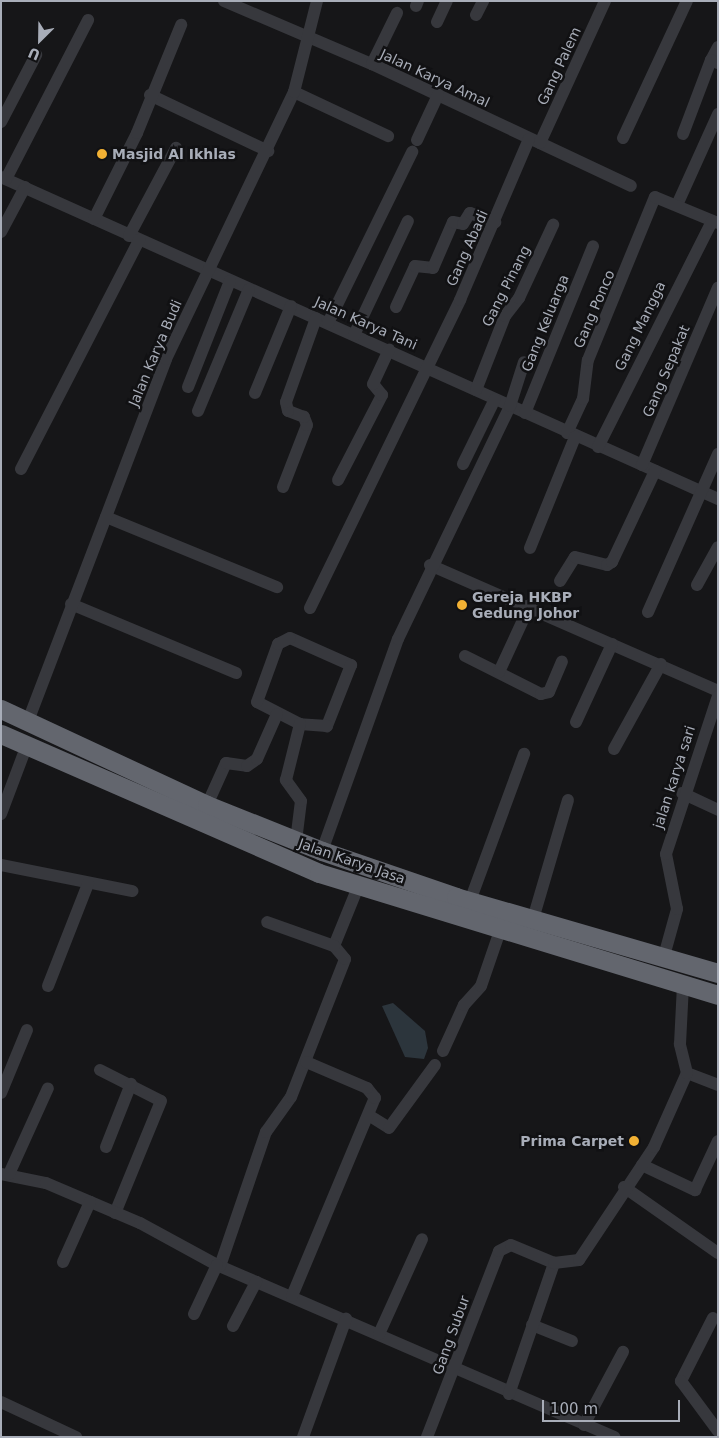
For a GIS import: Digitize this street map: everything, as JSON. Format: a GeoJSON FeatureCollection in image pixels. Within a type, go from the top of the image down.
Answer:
{"type":"FeatureCollection","features":[{"type":"Feature","properties":{"kind":"highway","name":"Jalan Karya Jasa"},"geometry":{"type":"LineString","coordinates":[[1,709],[207,805],[322,852],[459,903],[501,928],[718,995]]}},
{"type":"Feature","properties":{"kind":"highway","name":"Jalan Karya Jasa"},"geometry":{"type":"LineString","coordinates":[[1,734],[170,811],[358,887],[459,903],[533,919],[718,973]]}},
{"type":"Feature","properties":{"kind":"street","name":"Jalan Karya Amal"},"geometry":{"type":"LineString","coordinates":[[224,1],[372,64],[631,186]]}},
{"type":"Feature","properties":{"kind":"street","name":"Jalan Karya Budi"},"geometry":{"type":"LineString","coordinates":[[28,721],[166,359],[268,151],[294,92],[306,57],[306,36],[317,1]]}},
{"type":"Feature","properties":{"kind":"street"},"geometry":{"type":"LineString","coordinates":[[437,22],[447,1]]}},
{"type":"Feature","properties":{"kind":"street"},"geometry":{"type":"LineString","coordinates":[[476,15],[483,1]]}},
{"type":"Feature","properties":{"kind":"street","name":"Gang Palem"},"geometry":{"type":"LineString","coordinates":[[535,141],[605,1]]}},
{"type":"Feature","properties":{"kind":"street"},"geometry":{"type":"LineString","coordinates":[[623,138],[687,1]]}},
{"type":"Feature","properties":{"kind":"street"},"geometry":{"type":"LineString","coordinates":[[372,64],[397,12]]}},
{"type":"Feature","properties":{"kind":"street"},"geometry":{"type":"LineString","coordinates":[[4,178],[88,20]]}},
{"type":"Feature","properties":{"kind":"street"},"geometry":{"type":"LineString","coordinates":[[94,219],[137,133],[150,95],[181,25]]}},
{"type":"Feature","properties":{"kind":"street"},"geometry":{"type":"LineString","coordinates":[[683,134],[714,62],[718,47]]}},
{"type":"Feature","properties":{"kind":"street"},"geometry":{"type":"LineString","coordinates":[[1,122],[36,55]]}},
{"type":"Feature","properties":{"kind":"street"},"geometry":{"type":"LineString","coordinates":[[294,92],[388,136]]}},
{"type":"Feature","properties":{"kind":"street"},"geometry":{"type":"LineString","coordinates":[[150,95],[268,151]]}},
{"type":"Feature","properties":{"kind":"street"},"geometry":{"type":"LineString","coordinates":[[328,323],[438,95]]}},
{"type":"Feature","properties":{"kind":"street"},"geometry":{"type":"LineString","coordinates":[[715,222],[677,205],[718,114]]}},
{"type":"Feature","properties":{"kind":"street","name":"Gang Abadi"},"geometry":{"type":"LineString","coordinates":[[310,608],[428,367],[535,141]]}},
{"type":"Feature","properties":{"kind":"street"},"geometry":{"type":"LineString","coordinates":[[21,469],[176,148]]}},
{"type":"Feature","properties":{"kind":"street","name":"Jalan Karya Tani"},"geometry":{"type":"LineString","coordinates":[[4,178],[208,272],[389,349],[571,435],[718,499]]}},
{"type":"Feature","properties":{"kind":"street"},"geometry":{"type":"LineString","coordinates":[[1,232],[24,188]]}},
{"type":"Feature","properties":{"kind":"street","name":"Gang Ponco"},"geometry":{"type":"LineString","coordinates":[[530,548],[583,398],[588,360],[655,197],[677,205]]}},
{"type":"Feature","properties":{"kind":"street"},"geometry":{"type":"LineString","coordinates":[[396,307],[415,266],[433,268],[453,222],[463,224],[470,213],[495,222]]}},
{"type":"Feature","properties":{"kind":"street"},"geometry":{"type":"LineString","coordinates":[[354,335],[408,221]]}},
{"type":"Feature","properties":{"kind":"street","name":"Gang Mangga"},"geometry":{"type":"LineString","coordinates":[[598,447],[715,222]]}},
{"type":"Feature","properties":{"kind":"street","name":"Gang Pinang"},"geometry":{"type":"LineString","coordinates":[[476,390],[505,316],[520,298],[553,225]]}},
{"type":"Feature","properties":{"kind":"street","name":"Gang Keluarga"},"geometry":{"type":"LineString","coordinates":[[526,413],[593,246]]}},
{"type":"Feature","properties":{"kind":"street"},"geometry":{"type":"LineString","coordinates":[[188,388],[230,281]]}},
{"type":"Feature","properties":{"kind":"street","name":"Gang Sepakat"},"geometry":{"type":"LineString","coordinates":[[642,465],[718,288]]}},
{"type":"Feature","properties":{"kind":"street"},"geometry":{"type":"LineString","coordinates":[[198,410],[249,289]]}},
{"type":"Feature","properties":{"kind":"street"},"geometry":{"type":"LineString","coordinates":[[255,393],[291,306]]}},
{"type":"Feature","properties":{"kind":"street"},"geometry":{"type":"LineString","coordinates":[[283,487],[307,425],[304,417],[288,411],[286,402],[316,318]]}},
{"type":"Feature","properties":{"kind":"street"},"geometry":{"type":"LineString","coordinates":[[338,480],[382,395],[373,384],[389,349]]}},
{"type":"Feature","properties":{"kind":"street"},"geometry":{"type":"LineString","coordinates":[[322,852],[398,639],[430,564],[510,406],[524,362]]}},
{"type":"Feature","properties":{"kind":"street"},"geometry":{"type":"LineString","coordinates":[[463,464],[495,399]]}},
{"type":"Feature","properties":{"kind":"street"},"geometry":{"type":"LineString","coordinates":[[648,612],[703,493],[718,454]]}},
{"type":"Feature","properties":{"kind":"street"},"geometry":{"type":"LineString","coordinates":[[560,581],[575,556],[607,565],[612,562],[655,471]]}},
{"type":"Feature","properties":{"kind":"street"},"geometry":{"type":"LineString","coordinates":[[106,517],[277,587]]}},
{"type":"Feature","properties":{"kind":"street"},"geometry":{"type":"LineString","coordinates":[[698,585],[718,547]]}},
{"type":"Feature","properties":{"kind":"street"},"geometry":{"type":"LineString","coordinates":[[430,564],[530,605],[718,691]]}},
{"type":"Feature","properties":{"kind":"street"},"geometry":{"type":"LineString","coordinates":[[71,604],[236,673]]}},
{"type":"Feature","properties":{"kind":"street"},"geometry":{"type":"LineString","coordinates":[[499,672],[530,605]]}},
{"type":"Feature","properties":{"kind":"street"},"geometry":{"type":"LineString","coordinates":[[284,639],[351,665],[331,722],[323,727],[300,724],[277,714],[256,698],[284,639]]}},
{"type":"Feature","properties":{"kind":"street"},"geometry":{"type":"LineString","coordinates":[[576,722],[612,644]]}},
{"type":"Feature","properties":{"kind":"street"},"geometry":{"type":"LineString","coordinates":[[465,656],[545,694],[562,662]]}},
{"type":"Feature","properties":{"kind":"street"},"geometry":{"type":"LineString","coordinates":[[614,749],[661,664]]}},
{"type":"Feature","properties":{"kind":"street","name":"jalan karya sari"},"geometry":{"type":"LineString","coordinates":[[664,956],[677,909],[666,854],[682,793],[718,697]]}},
{"type":"Feature","properties":{"kind":"street"},"geometry":{"type":"LineString","coordinates":[[207,805],[226,763],[247,766],[257,759],[277,714]]}},
{"type":"Feature","properties":{"kind":"street"},"geometry":{"type":"LineString","coordinates":[[296,841],[302,801],[286,780],[300,724]]}},
{"type":"Feature","properties":{"kind":"street"},"geometry":{"type":"LineString","coordinates":[[1,814],[26,745]]}},
{"type":"Feature","properties":{"kind":"street"},"geometry":{"type":"LineString","coordinates":[[459,903],[524,754]]}},
{"type":"Feature","properties":{"kind":"street"},"geometry":{"type":"LineString","coordinates":[[682,793],[718,810]]}},
{"type":"Feature","properties":{"kind":"street"},"geometry":{"type":"LineString","coordinates":[[533,919],[568,800]]}},
{"type":"Feature","properties":{"kind":"street"},"geometry":{"type":"LineString","coordinates":[[1,865],[88,884],[132,891]]}},
{"type":"Feature","properties":{"kind":"street"},"geometry":{"type":"LineString","coordinates":[[48,986],[88,884]]}},
{"type":"Feature","properties":{"kind":"street"},"geometry":{"type":"LineString","coordinates":[[334,946],[358,887]]}},
{"type":"Feature","properties":{"kind":"street"},"geometry":{"type":"LineString","coordinates":[[194,1314],[219,1265],[266,1132],[282,1114],[306,1062],[345,959],[334,946],[267,922]]}},
{"type":"Feature","properties":{"kind":"street"},"geometry":{"type":"LineString","coordinates":[[443,1050],[464,1005],[481,986],[501,928]]}},
{"type":"Feature","properties":{"kind":"street"},"geometry":{"type":"LineString","coordinates":[[510,1394],[554,1263],[579,1260],[624,1187],[654,1148],[687,1073],[680,1044],[683,984]]}},
{"type":"Feature","properties":{"kind":"street"},"geometry":{"type":"LineString","coordinates":[[1,1093],[27,1030]]}},
{"type":"Feature","properties":{"kind":"street"},"geometry":{"type":"LineString","coordinates":[[292,1296],[370,1116],[372,1091],[306,1062]]}},
{"type":"Feature","properties":{"kind":"street"},"geometry":{"type":"LineString","coordinates":[[370,1116],[389,1128],[435,1065]]}},
{"type":"Feature","properties":{"kind":"street"},"geometry":{"type":"LineString","coordinates":[[100,1070],[131,1084],[161,1101],[115,1212]]}},
{"type":"Feature","properties":{"kind":"street"},"geometry":{"type":"LineString","coordinates":[[687,1073],[718,1085]]}},
{"type":"Feature","properties":{"kind":"street"},"geometry":{"type":"LineString","coordinates":[[106,1146],[131,1084]]}},
{"type":"Feature","properties":{"kind":"street"},"geometry":{"type":"LineString","coordinates":[[48,1088],[5,1174],[46,1183],[115,1212],[256,1282],[346,1319],[510,1394],[614,1437]]}},
{"type":"Feature","properties":{"kind":"street"},"geometry":{"type":"LineString","coordinates":[[642,1165],[695,1190],[718,1141]]}},
{"type":"Feature","properties":{"kind":"street"},"geometry":{"type":"LineString","coordinates":[[624,1187],[718,1253]]}},
{"type":"Feature","properties":{"kind":"street"},"geometry":{"type":"LineString","coordinates":[[63,1262],[90,1202]]}},
{"type":"Feature","properties":{"kind":"street"},"geometry":{"type":"LineString","coordinates":[[379,1334],[422,1239]]}},
{"type":"Feature","properties":{"kind":"street","name":"Gang Subur"},"geometry":{"type":"LineString","coordinates":[[426,1437],[456,1368],[496,1257],[505,1245],[554,1263]]}},
{"type":"Feature","properties":{"kind":"street"},"geometry":{"type":"LineString","coordinates":[[234,1326],[256,1282]]}},
{"type":"Feature","properties":{"kind":"street"},"geometry":{"type":"LineString","coordinates":[[713,1318],[681,1381],[718,1431]]}},
{"type":"Feature","properties":{"kind":"street"},"geometry":{"type":"LineString","coordinates":[[303,1437],[346,1319]]}},
{"type":"Feature","properties":{"kind":"street"},"geometry":{"type":"LineString","coordinates":[[532,1325],[572,1342]]}},
{"type":"Feature","properties":{"kind":"street"},"geometry":{"type":"LineString","coordinates":[[584,1425],[623,1352]]}},
{"type":"Feature","properties":{"kind":"street"},"geometry":{"type":"LineString","coordinates":[[1,1402],[76,1437]]}},
{"type":"Feature","properties":{"kind":"shaded area"},"geometry":{"type":"Polygon","coordinates":[[[393,1003],[425,1031],[428,1048],[424,1059],[405,1057],[382,1006],[393,1003]]]}},
{"type":"Feature","properties":{"kind":"place","name":"Masjid Al Ikhlas"},"geometry":{"type":"Point","coordinates":[102,154]}},
{"type":"Feature","properties":{"kind":"place","name":"Gereja HKBP Gedung Johor"},"geometry":{"type":"Point","coordinates":[462,605]}},
{"type":"Feature","properties":{"kind":"place","name":"Prima Carpet"},"geometry":{"type":"Point","coordinates":[634,1141]}}]}
